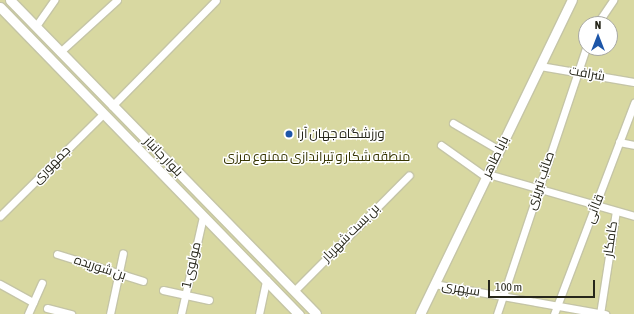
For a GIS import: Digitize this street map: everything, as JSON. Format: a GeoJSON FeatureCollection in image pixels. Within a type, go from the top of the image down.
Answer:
{"type":"FeatureCollection","features":[{"type":"Feature","properties":{"kind":"main road","name":"بلوار جانباز"},"geometry":{"type":"LineString","coordinates":[[10,0],[316,314]]}},
{"type":"Feature","properties":{"kind":"main road","name":"بابا طاهر"},"geometry":{"type":"LineString","coordinates":[[420,314],[572,0]]}},
{"type":"Feature","properties":{"kind":"main road","name":"بلوار جانباز"},"geometry":{"type":"LineString","coordinates":[[0,7],[299,314]]}},
{"type":"Feature","properties":{"kind":"main road"},"geometry":{"type":"LineString","coordinates":[[104,114],[112,106]]}},
{"type":"Feature","properties":{"kind":"street"},"geometry":{"type":"LineString","coordinates":[[36,26],[54,0]]}},
{"type":"Feature","properties":{"kind":"street"},"geometry":{"type":"LineString","coordinates":[[60,52],[117,0]]}},
{"type":"Feature","properties":{"kind":"street"},"geometry":{"type":"LineString","coordinates":[[112,106],[216,0]]}},
{"type":"Feature","properties":{"kind":"street"},"geometry":{"type":"LineString","coordinates":[[602,16],[613,0]]}},
{"type":"Feature","properties":{"kind":"street","name":"صائب تبریزی"},"geometry":{"type":"LineString","coordinates":[[497,314],[583,56]]}},
{"type":"Feature","properties":{"kind":"street","name":"شرافت"},"geometry":{"type":"LineString","coordinates":[[540,66],[634,82]]}},
{"type":"Feature","properties":{"kind":"street","name":"قاآنی"},"geometry":{"type":"LineString","coordinates":[[554,314],[634,103]]}},
{"type":"Feature","properties":{"kind":"street","name":"جمهوری"},"geometry":{"type":"LineString","coordinates":[[0,216],[104,114]]}},
{"type":"Feature","properties":{"kind":"street"},"geometry":{"type":"LineString","coordinates":[[453,123],[499,150]]}},
{"type":"Feature","properties":{"kind":"street"},"geometry":{"type":"LineString","coordinates":[[619,142],[634,145]]}},
{"type":"Feature","properties":{"kind":"street"},"geometry":{"type":"LineString","coordinates":[[441,145],[487,175],[634,216]]}},
{"type":"Feature","properties":{"kind":"street","name":"بن بست شهریار"},"geometry":{"type":"LineString","coordinates":[[294,291],[409,175]]}},
{"type":"Feature","properties":{"kind":"street","name":"کامکار"},"geometry":{"type":"LineString","coordinates":[[602,314],[616,211]]}},
{"type":"Feature","properties":{"kind":"street","name":"مولوی 1"},"geometry":{"type":"LineString","coordinates":[[181,314],[203,216]]}},
{"type":"Feature","properties":{"kind":"street"},"geometry":{"type":"LineString","coordinates":[[110,314],[123,253]]}},
{"type":"Feature","properties":{"kind":"street","name":"بن شوریده"},"geometry":{"type":"LineString","coordinates":[[56,254],[118,275],[143,281]]}},
{"type":"Feature","properties":{"kind":"street"},"geometry":{"type":"LineString","coordinates":[[259,314],[266,280]]}},
{"type":"Feature","properties":{"kind":"street"},"geometry":{"type":"LineString","coordinates":[[28,314],[42,283]]}},
{"type":"Feature","properties":{"kind":"street"},"geometry":{"type":"LineString","coordinates":[[0,284],[33,302]]}},
{"type":"Feature","properties":{"kind":"street","name":"سپهری"},"geometry":{"type":"LineString","coordinates":[[434,284],[602,314]]}},
{"type":"Feature","properties":{"kind":"street"},"geometry":{"type":"LineString","coordinates":[[163,290],[209,300]]}},
{"type":"Feature","properties":{"kind":"street"},"geometry":{"type":"LineString","coordinates":[[47,308],[71,314]]}},
{"type":"Feature","properties":{"kind":"green space","name":"منطقه شکار و تیراندازی ممنوع مرزی"},"geometry":{"type":"Polygon","coordinates":[[[0,0],[634,0],[634,314],[0,314],[0,0]]]}},
{"type":"Feature","properties":{"kind":"place","name":"ورزشگاه جهان آرا"},"geometry":{"type":"Point","coordinates":[289,134]}}]}
